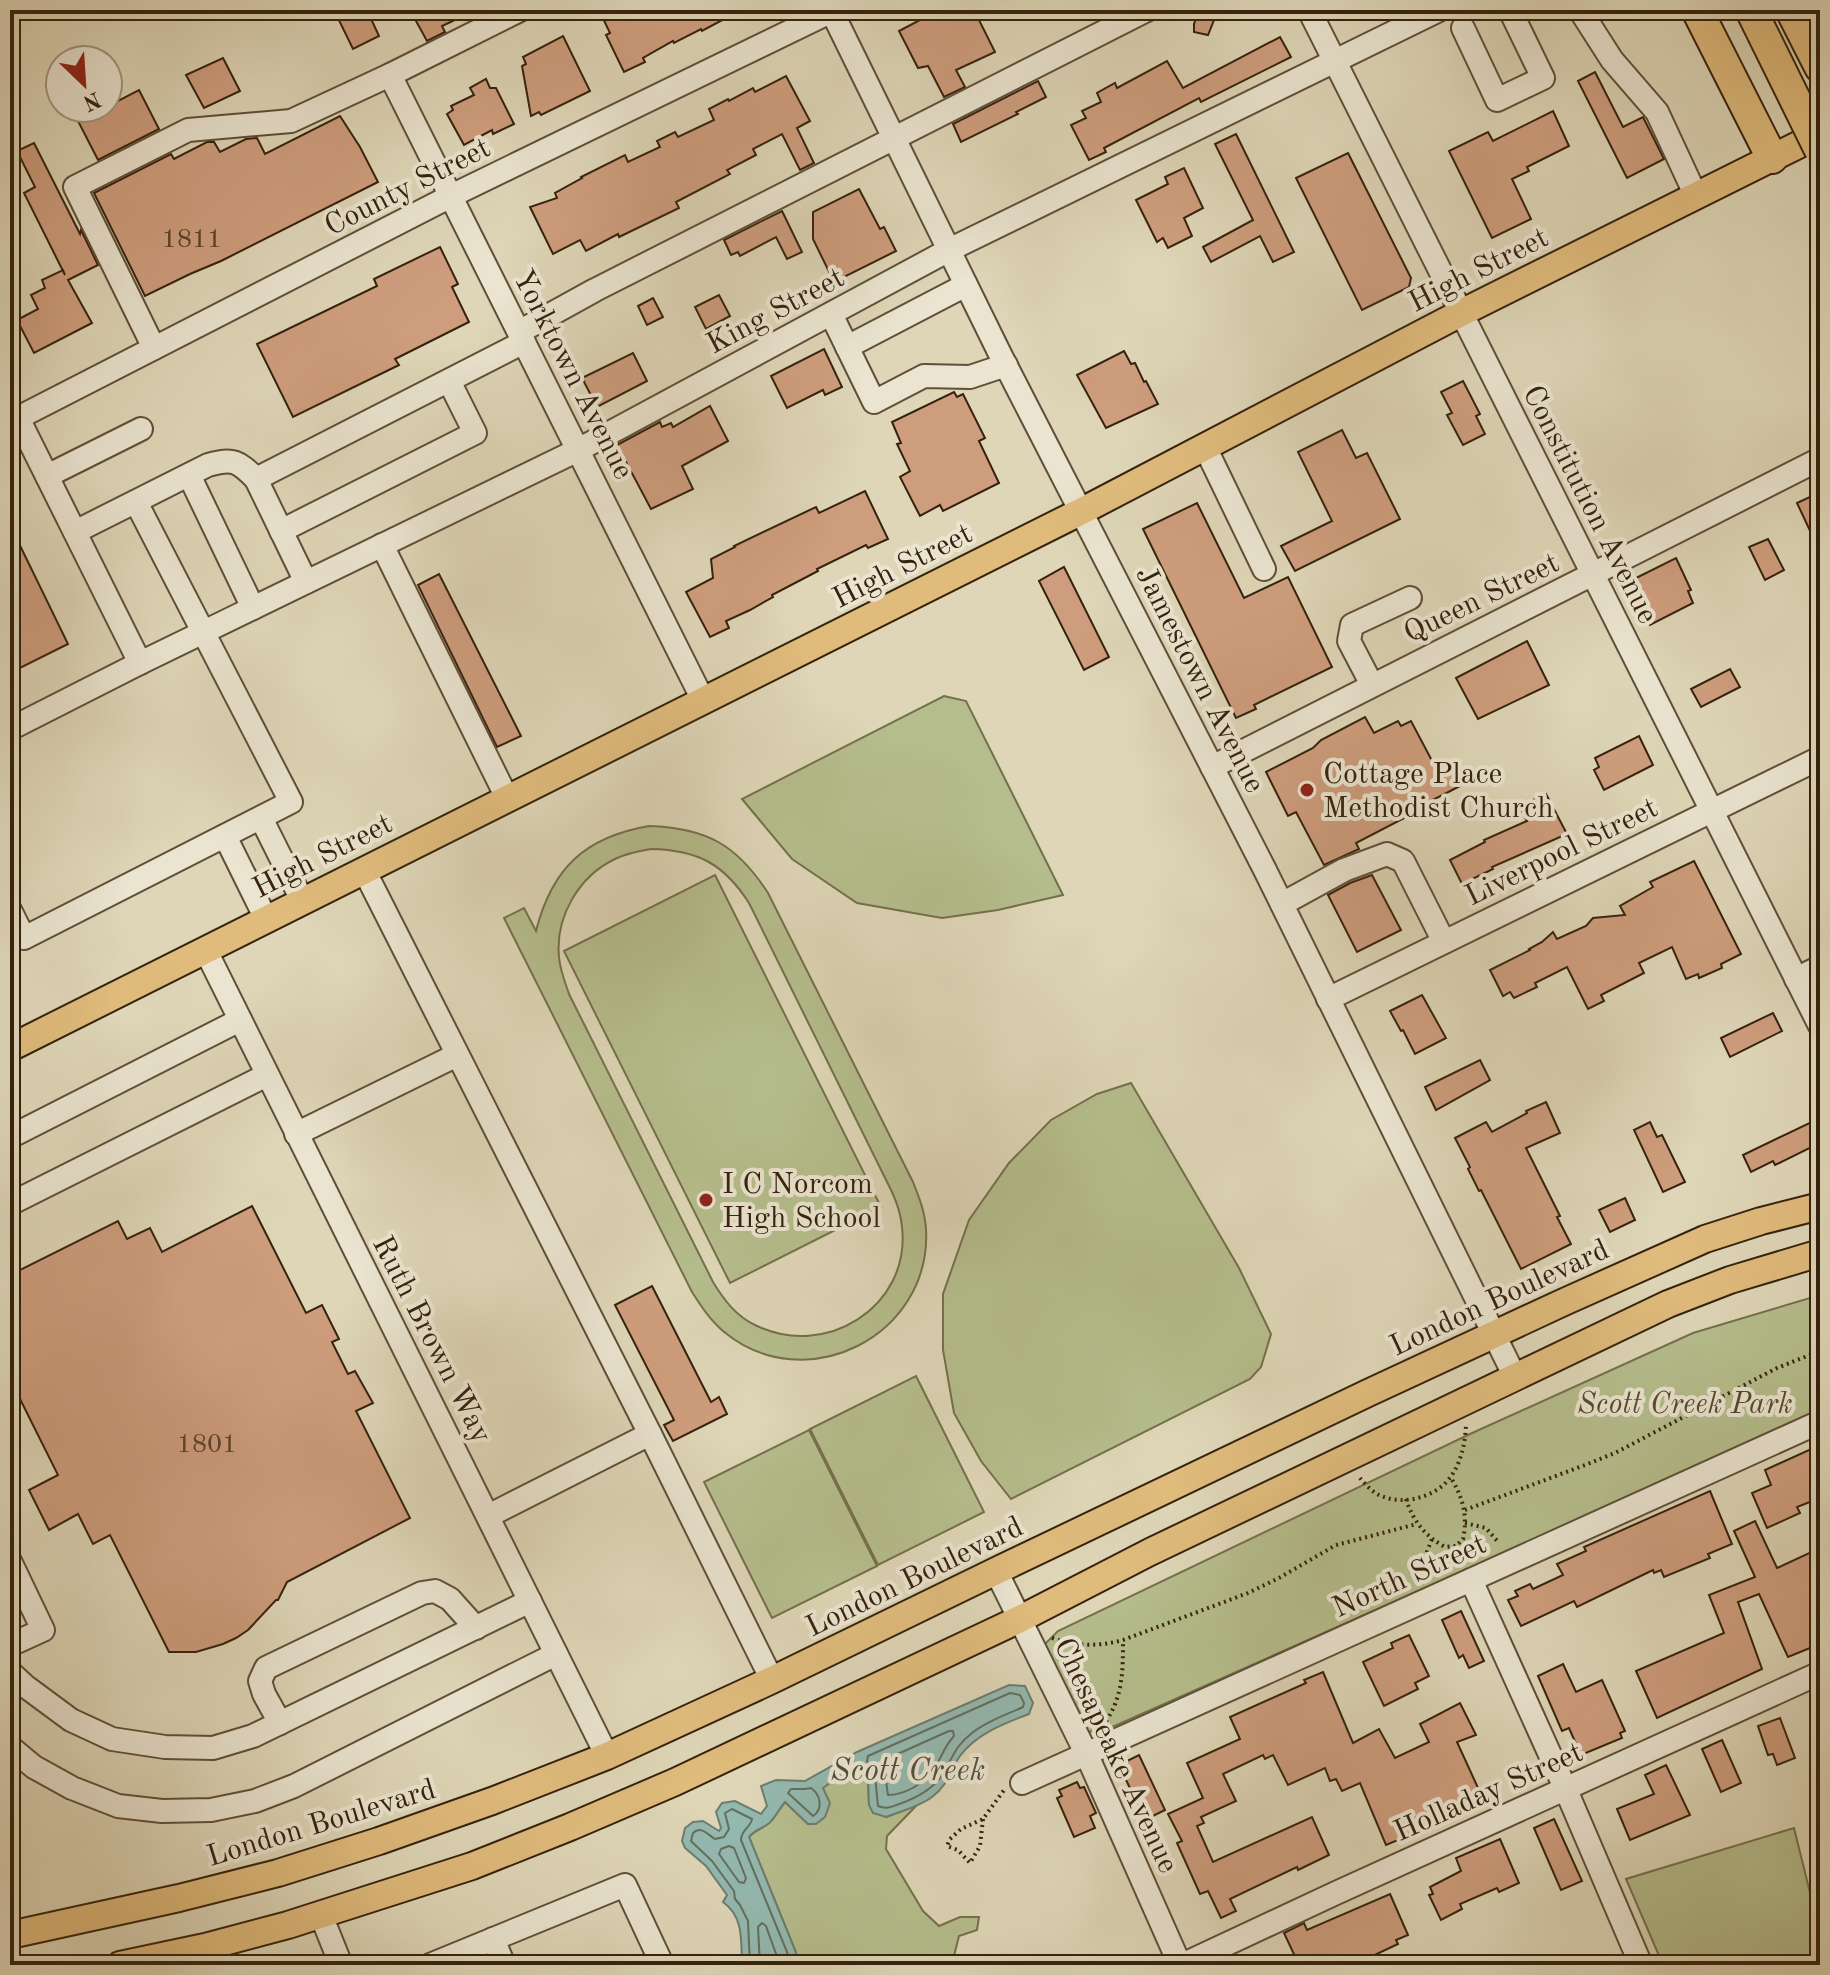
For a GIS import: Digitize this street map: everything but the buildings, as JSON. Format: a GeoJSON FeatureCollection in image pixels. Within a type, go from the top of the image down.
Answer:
{"type":"FeatureCollection","features":[{"type":"Feature","properties":{"kind":"highway"},"geometry":{"type":"LineString","coordinates":[[1697,10],[1772,158]]}},
{"type":"Feature","properties":{"kind":"highway"},"geometry":{"type":"LineString","coordinates":[[1751,10],[1820,150]]}},
{"type":"Feature","properties":{"kind":"highway"},"geometry":{"type":"LineString","coordinates":[[1791,10],[1820,67]]}},
{"type":"Feature","properties":{"kind":"main road","name":"High Street"},"geometry":{"type":"LineString","coordinates":[[10,1048],[1082,511],[1461,313],[1820,134]]}},
{"type":"Feature","properties":{"kind":"main road","name":"London Boulevard"},"geometry":{"type":"LineString","coordinates":[[10,1935],[278,1873],[492,1801],[607,1756],[1493,1335],[1705,1239],[1820,1206]]}},
{"type":"Feature","properties":{"kind":"main road"},"geometry":{"type":"LineString","coordinates":[[120,1965],[205,1947],[321,1915],[472,1866],[570,1827],[689,1776],[1020,1619],[1150,1552],[1668,1304],[1730,1280],[1820,1253]]}},
{"type":"Feature","properties":{"kind":"street"},"geometry":{"type":"LineString","coordinates":[[154,348],[75,187],[188,130],[291,121],[520,10]]}},
{"type":"Feature","properties":{"kind":"street","name":"Jamestown Avenue"},"geometry":{"type":"LineString","coordinates":[[832,10],[966,285],[1282,904],[1515,1377]]}},
{"type":"Feature","properties":{"kind":"street","name":"County Street"},"geometry":{"type":"LineString","coordinates":[[14,420],[451,196],[832,10]]}},
{"type":"Feature","properties":{"kind":"street"},"geometry":{"type":"LineString","coordinates":[[256,479],[449,381],[595,290],[1147,10]]}},
{"type":"Feature","properties":{"kind":"street","name":"King Street"},"geometry":{"type":"LineString","coordinates":[[10,729],[578,450],[949,250],[1439,10]]}},
{"type":"Feature","properties":{"kind":"street"},"geometry":{"type":"LineString","coordinates":[[1463,28],[1497,100],[1543,78],[1510,10]]}},
{"type":"Feature","properties":{"kind":"street"},"geometry":{"type":"LineString","coordinates":[[1580,10],[1612,60],[1657,112],[1696,196]]}},
{"type":"Feature","properties":{"kind":"street","name":"Constitution Avenue"},"geometry":{"type":"LineString","coordinates":[[1319,13],[1335,62],[1820,1026]]}},
{"type":"Feature","properties":{"kind":"street","name":"Yorktown Avenue"},"geometry":{"type":"LineString","coordinates":[[390,75],[703,700]]}},
{"type":"Feature","properties":{"kind":"street"},"geometry":{"type":"LineString","coordinates":[[847,347],[966,285]]}},
{"type":"Feature","properties":{"kind":"street"},"geometry":{"type":"LineString","coordinates":[[831,314],[874,402],[924,376],[970,377],[1006,365]]}},
{"type":"Feature","properties":{"kind":"street"},"geometry":{"type":"LineString","coordinates":[[281,531],[475,433],[449,381]]}},
{"type":"Feature","properties":{"kind":"street"},"geometry":{"type":"LineString","coordinates":[[14,420],[47,476],[140,663]]}},
{"type":"Feature","properties":{"kind":"street"},"geometry":{"type":"LineString","coordinates":[[47,476],[141,429]]}},
{"type":"Feature","properties":{"kind":"street"},"geometry":{"type":"LineString","coordinates":[[1205,447],[1264,569]]}},
{"type":"Feature","properties":{"kind":"street","name":"Queen Street"},"geometry":{"type":"LineString","coordinates":[[1212,767],[1820,459]]}},
{"type":"Feature","properties":{"kind":"street"},"geometry":{"type":"LineString","coordinates":[[75,532],[208,465],[238,462],[256,479],[306,582]]}},
{"type":"Feature","properties":{"kind":"street"},"geometry":{"type":"LineString","coordinates":[[189,475],[253,608]]}},
{"type":"Feature","properties":{"kind":"street"},"geometry":{"type":"LineString","coordinates":[[10,910],[24,938],[291,802],[136,502]]}},
{"type":"Feature","properties":{"kind":"street"},"geometry":{"type":"LineString","coordinates":[[382,545],[507,798]]}},
{"type":"Feature","properties":{"kind":"street"},"geometry":{"type":"LineString","coordinates":[[1372,685],[1349,641],[1352,625],[1410,598]]}},
{"type":"Feature","properties":{"kind":"street","name":"Liverpool Street"},"geometry":{"type":"LineString","coordinates":[[1328,999],[1820,758]]}},
{"type":"Feature","properties":{"kind":"street"},"geometry":{"type":"LineString","coordinates":[[261,818],[302,900]]}},
{"type":"Feature","properties":{"kind":"street"},"geometry":{"type":"LineString","coordinates":[[225,836],[266,919]]}},
{"type":"Feature","properties":{"kind":"street"},"geometry":{"type":"LineString","coordinates":[[1282,904],[1344,870],[1387,854],[1403,861],[1444,942]]}},
{"type":"Feature","properties":{"kind":"street"},"geometry":{"type":"LineString","coordinates":[[364,870],[772,1680]]}},
{"type":"Feature","properties":{"kind":"street","name":"Ruth Brown Way"},"geometry":{"type":"LineString","coordinates":[[205,949],[607,1756]]}},
{"type":"Feature","properties":{"kind":"street"},"geometry":{"type":"LineString","coordinates":[[1796,979],[1820,967]]}},
{"type":"Feature","properties":{"kind":"street"},"geometry":{"type":"LineString","coordinates":[[10,1137],[240,1020]]}},
{"type":"Feature","properties":{"kind":"street"},"geometry":{"type":"LineString","coordinates":[[296,1134],[457,1055]]}},
{"type":"Feature","properties":{"kind":"street"},"geometry":{"type":"LineString","coordinates":[[10,1204],[267,1075]]}},
{"type":"Feature","properties":{"kind":"street","name":"North Street"},"geometry":{"type":"LineString","coordinates":[[1022,1783],[1820,1422]]}},
{"type":"Feature","properties":{"kind":"street"},"geometry":{"type":"LineString","coordinates":[[488,1516],[650,1434]]}},
{"type":"Feature","properties":{"kind":"street"},"geometry":{"type":"LineString","coordinates":[[10,1561],[43,1630],[10,1645]]}},
{"type":"Feature","properties":{"kind":"street","name":"Chesapeake Avenue"},"geometry":{"type":"LineString","coordinates":[[996,1571],[1086,1753],[1181,1965]]}},
{"type":"Feature","properties":{"kind":"street"},"geometry":{"type":"LineString","coordinates":[[1471,1580],[1641,1965]]}},
{"type":"Feature","properties":{"kind":"street"},"geometry":{"type":"LineString","coordinates":[[280,1723],[260,1681],[266,1668],[422,1593],[435,1591],[450,1599],[476,1628]]}},
{"type":"Feature","properties":{"kind":"street"},"geometry":{"type":"LineString","coordinates":[[10,1672],[71,1720],[112,1739],[165,1747],[213,1748],[253,1736],[530,1601]]}},
{"type":"Feature","properties":{"kind":"street"},"geometry":{"type":"LineString","coordinates":[[10,1747],[34,1767],[72,1788],[118,1806],[162,1811],[211,1810],[255,1801],[294,1786],[556,1654]]}},
{"type":"Feature","properties":{"kind":"street","name":"Holladay Street"},"geometry":{"type":"LineString","coordinates":[[1181,1965],[1820,1673]]}},
{"type":"Feature","properties":{"kind":"street"},"geometry":{"type":"LineString","coordinates":[[430,1965],[625,1885],[661,1962],[653,1965]]}},
{"type":"Feature","properties":{"kind":"street"},"geometry":{"type":"LineString","coordinates":[[321,1915],[341,1965]]}},
{"type":"Feature","properties":{"kind":"street"},"geometry":{"type":"LineString","coordinates":[[493,1939],[504,1965]]}},
{"type":"Feature","properties":{"kind":"path"},"geometry":{"type":"LineString","coordinates":[[1465,1510],[1615,1453],[1777,1368],[1820,1351]]}},
{"type":"Feature","properties":{"kind":"path"},"geometry":{"type":"LineString","coordinates":[[1342,1460],[1380,1496],[1406,1499],[1430,1493],[1450,1477],[1457,1464],[1464,1444],[1468,1399]]}},
{"type":"Feature","properties":{"kind":"path"},"geometry":{"type":"LineString","coordinates":[[1406,1499],[1417,1524],[1432,1539],[1445,1547],[1456,1546],[1463,1539],[1465,1510],[1459,1491],[1450,1477]]}},
{"type":"Feature","properties":{"kind":"path"},"geometry":{"type":"LineString","coordinates":[[1465,1523],[1490,1531],[1511,1562]]}},
{"type":"Feature","properties":{"kind":"path"},"geometry":{"type":"LineString","coordinates":[[1020,1619],[1053,1639],[1089,1645],[1108,1644],[1248,1593],[1336,1545],[1417,1524]]}},
{"type":"Feature","properties":{"kind":"path"},"geometry":{"type":"LineString","coordinates":[[1430,1599],[1424,1562],[1432,1539]]}},
{"type":"Feature","properties":{"kind":"path"},"geometry":{"type":"LineString","coordinates":[[1086,1753],[1091,1738],[1109,1718],[1120,1694],[1123,1640]]}},
{"type":"Feature","properties":{"kind":"path"},"geometry":{"type":"LineString","coordinates":[[983,1819],[961,1829],[947,1846],[958,1850],[970,1863],[980,1846],[983,1819],[1017,1774],[1022,1783]]}},
{"type":"Feature","properties":{"kind":"green space"},"geometry":{"type":"Polygon","coordinates":[[[944,696],[966,701],[1063,895],[998,910],[942,918],[857,903],[792,859],[742,799],[944,696]]]}},
{"type":"Feature","properties":{"kind":"green space"},"geometry":{"type":"Polygon","coordinates":[[[649,826],[669,827],[704,835],[732,851],[756,876],[768,893],[913,1182],[926,1229],[922,1267],[908,1300],[886,1326],[858,1346],[825,1357],[790,1359],[756,1351],[723,1331],[710,1318],[692,1292],[504,918],[524,908],[536,931],[551,890],[574,859],[589,847],[626,831],[649,826]],[[651,849],[620,857],[602,866],[580,887],[565,913],[559,942],[560,967],[569,994],[713,1282],[726,1301],[748,1321],[782,1334],[809,1336],[835,1330],[858,1319],[878,1302],[893,1281],[901,1256],[902,1227],[897,1205],[749,903],[719,869],[696,856],[651,849]]]}},
{"type":"Feature","properties":{"kind":"green space"},"geometry":{"type":"Polygon","coordinates":[[[715,875],[881,1207],[730,1283],[564,951],[715,875]]]}},
{"type":"Feature","properties":{"kind":"green space"},"geometry":{"type":"Polygon","coordinates":[[[1131,1083],[1239,1268],[1271,1334],[1261,1367],[1250,1379],[1011,1499],[981,1461],[954,1413],[943,1350],[943,1294],[969,1220],[1009,1163],[1051,1120],[1097,1094],[1131,1083]]]}},
{"type":"Feature","properties":{"kind":"green space","name":"Scott Creek Park"},"geometry":{"type":"Polygon","coordinates":[[[1820,1295],[1820,1409],[1101,1732],[1080,1731],[1044,1645],[1058,1631],[1470,1434],[1693,1333],[1820,1295]]]}},
{"type":"Feature","properties":{"kind":"green space"},"geometry":{"type":"Polygon","coordinates":[[[916,1376],[984,1512],[878,1565],[810,1429],[916,1376]]]}},
{"type":"Feature","properties":{"kind":"green space"},"geometry":{"type":"Polygon","coordinates":[[[809,1430],[877,1566],[772,1618],[704,1482],[809,1430]]]}},
{"type":"Feature","properties":{"kind":"green space"},"geometry":{"type":"Polygon","coordinates":[[[860,1765],[868,1777],[869,1805],[886,1817],[917,1805],[887,1836],[886,1849],[923,1911],[939,1926],[960,1917],[979,1917],[977,1930],[959,1936],[953,1960],[958,1965],[799,1965],[749,1837],[770,1823],[785,1802],[808,1824],[822,1788],[860,1765]]]}},
{"type":"Feature","properties":{"kind":"green space"},"geometry":{"type":"Polygon","coordinates":[[[1794,1828],[1820,1933],[1820,1965],[1663,1965],[1626,1879],[1794,1828]]]}},
{"type":"Feature","properties":{"kind":"water","name":"Scott Creek"},"geometry":{"type":"Polygon","coordinates":[[[1009,1685],[1025,1686],[1033,1703],[1029,1714],[1001,1725],[974,1741],[960,1756],[942,1787],[927,1800],[886,1817],[873,1813],[869,1805],[868,1777],[860,1765],[823,1788],[830,1803],[825,1817],[816,1824],[808,1824],[785,1802],[770,1823],[751,1834],[749,1837],[799,1965],[742,1965],[738,1922],[723,1902],[727,1895],[706,1866],[685,1848],[682,1841],[685,1828],[693,1822],[703,1821],[719,1831],[721,1828],[716,1812],[722,1803],[735,1801],[761,1814],[767,1806],[761,1786],[776,1780],[805,1781],[857,1752],[1009,1685]]]}},
{"type":"Feature","properties":{"kind":"place","name":"Cottage Place Methodist Church"},"geometry":{"type":"Point","coordinates":[1307,790]}},
{"type":"Feature","properties":{"kind":"place","name":"I C Norcom High School"},"geometry":{"type":"Point","coordinates":[706,1200]}}]}
